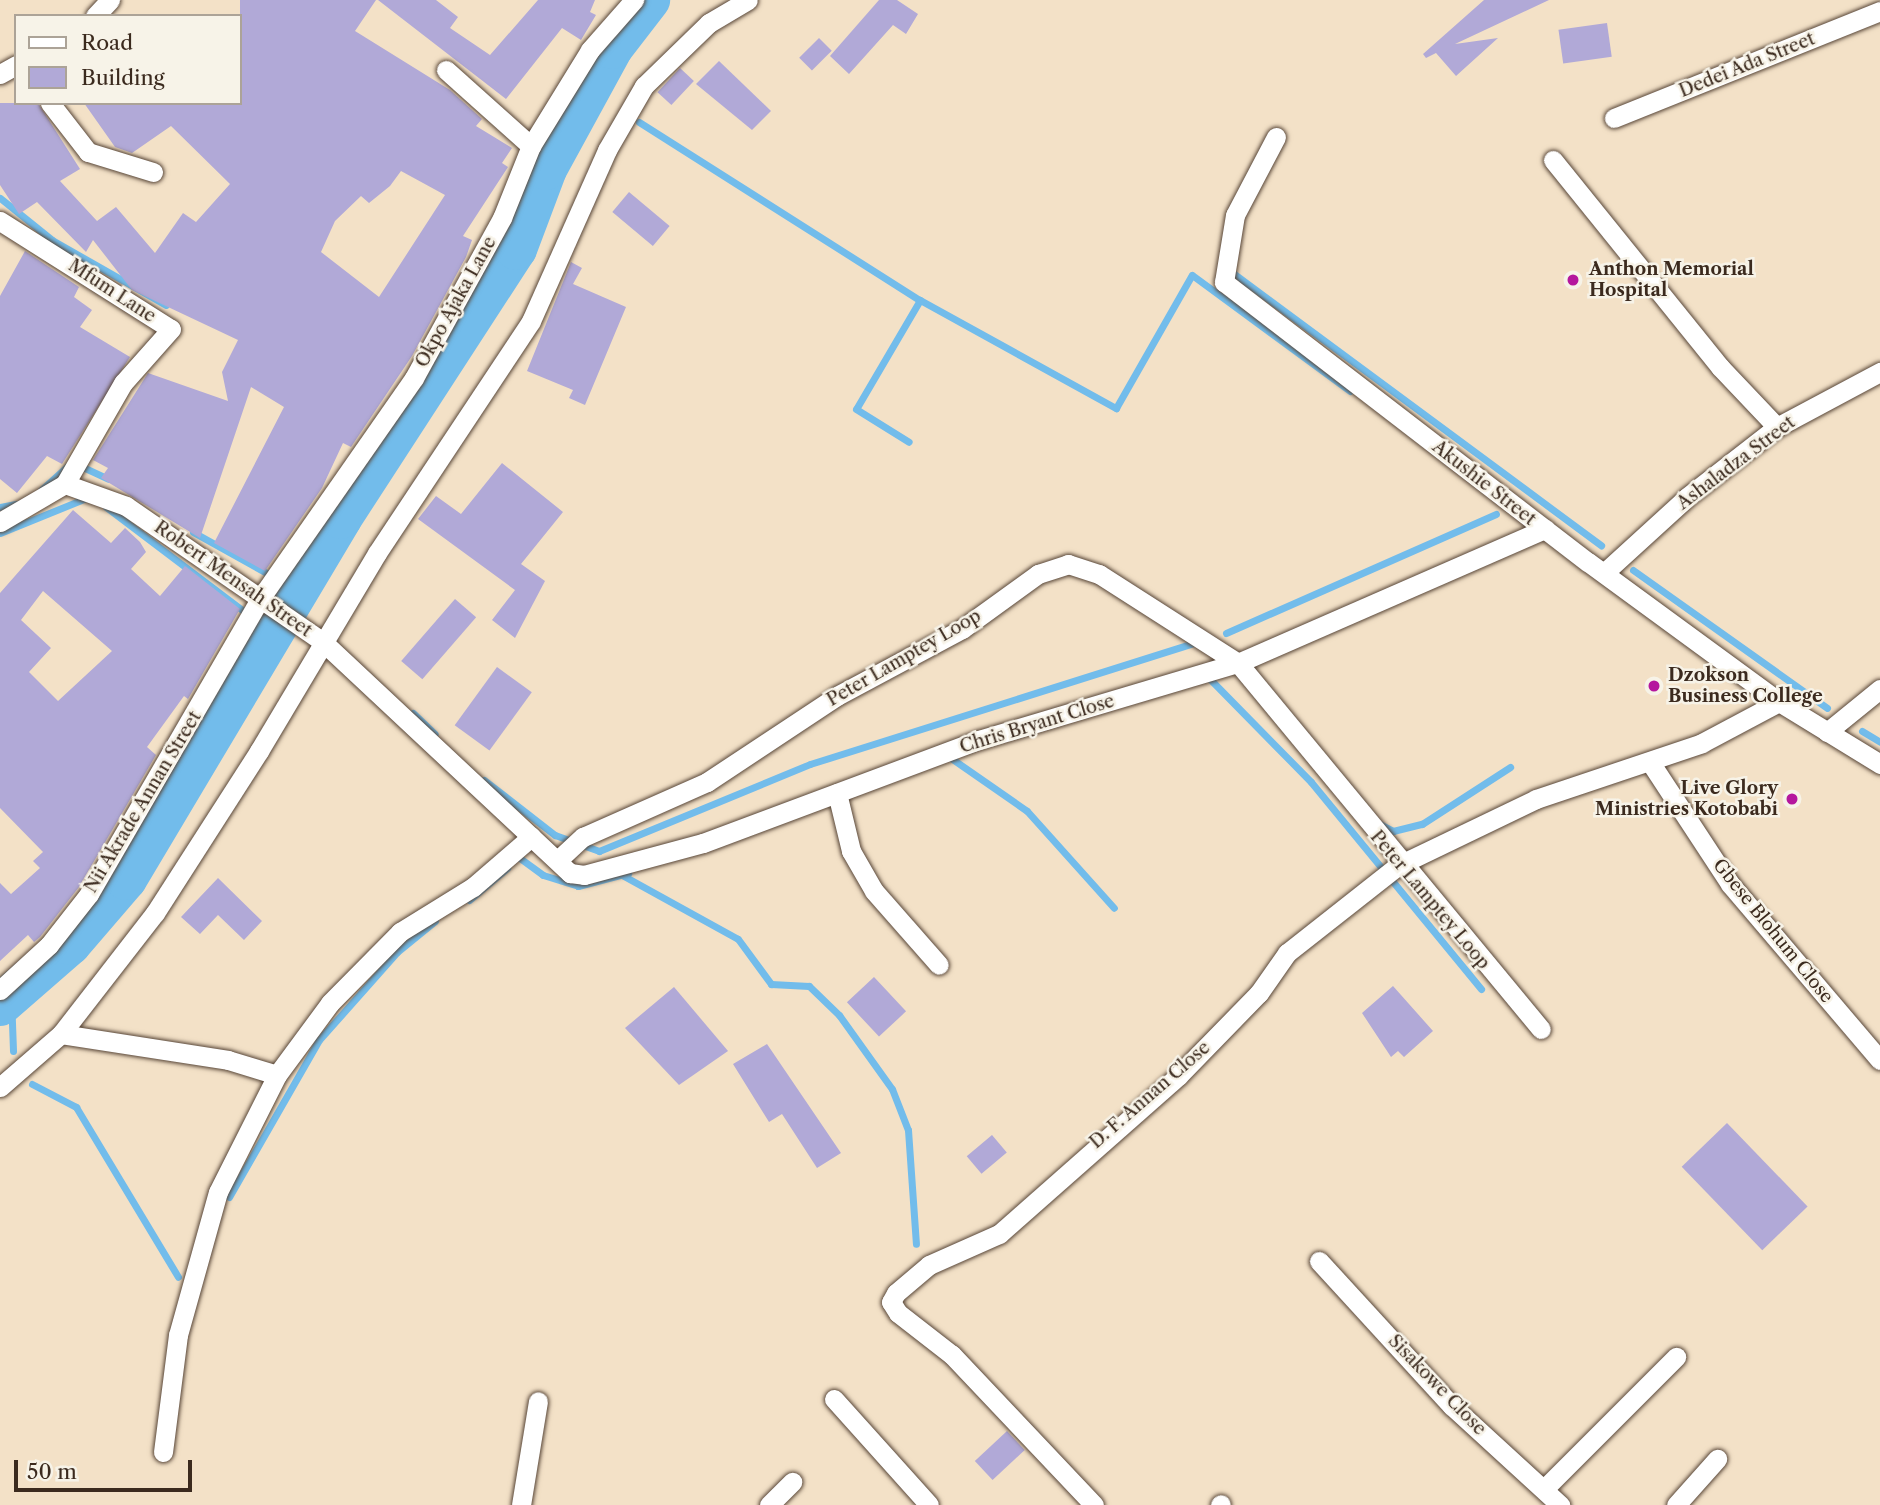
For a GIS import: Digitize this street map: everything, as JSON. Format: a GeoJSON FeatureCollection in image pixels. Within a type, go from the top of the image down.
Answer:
{"type":"FeatureCollection","features":[{"type":"Feature","properties":{"kind":"street"},"geometry":{"type":"LineString","coordinates":[[97,14],[110,0]]}},
{"type":"Feature","properties":{"kind":"street","name":"Okpo Ajaka Lane"},"geometry":{"type":"LineString","coordinates":[[262,596],[414,378],[502,218],[531,146],[590,50],[634,0]]}},
{"type":"Feature","properties":{"kind":"street"},"geometry":{"type":"LineString","coordinates":[[0,1087],[61,1034],[155,912],[322,641],[531,321],[607,149],[644,86],[709,23],[748,0]]}},
{"type":"Feature","properties":{"kind":"street","name":"Dedei Ada Street"},"geometry":{"type":"LineString","coordinates":[[1614,118],[1880,11]]}},
{"type":"Feature","properties":{"kind":"street"},"geometry":{"type":"LineString","coordinates":[[446,70],[531,146]]}},
{"type":"Feature","properties":{"kind":"street"},"geometry":{"type":"LineString","coordinates":[[52,105],[88,152],[153,172]]}},
{"type":"Feature","properties":{"kind":"street","name":"Akushie Street"},"geometry":{"type":"LineString","coordinates":[[1276,137],[1235,215],[1224,282],[1545,530],[1779,702],[1880,764]]}},
{"type":"Feature","properties":{"kind":"street"},"geometry":{"type":"LineString","coordinates":[[1553,160],[1712,358],[1777,427]]}},
{"type":"Feature","properties":{"kind":"street","name":"Mfum Lane"},"geometry":{"type":"LineString","coordinates":[[0,221],[171,329],[123,383],[65,484]]}},
{"type":"Feature","properties":{"kind":"street","name":"Ashaladza Street"},"geometry":{"type":"LineString","coordinates":[[1605,572],[1687,497],[1777,427],[1880,372]]}},
{"type":"Feature","properties":{"kind":"street"},"geometry":{"type":"LineString","coordinates":[[0,522],[65,484]]}},
{"type":"Feature","properties":{"kind":"street","name":"Robert Mensah Street"},"geometry":{"type":"LineString","coordinates":[[65,484],[126,506],[262,596],[322,641],[531,837]]}},
{"type":"Feature","properties":{"kind":"street","name":"Chris Bryant Close"},"geometry":{"type":"LineString","coordinates":[[531,837],[559,859],[570,873],[593,873],[703,843],[979,740],[1238,663],[1545,530]]}},
{"type":"Feature","properties":{"kind":"street","name":"Peter Lamptey Loop"},"geometry":{"type":"LineString","coordinates":[[559,859],[583,837],[707,782],[837,695],[962,629],[1038,574],[1068,564],[1099,574],[1238,663],[1399,865],[1541,1029]]}},
{"type":"Feature","properties":{"kind":"street","name":"Nii Akrade Annan Street"},"geometry":{"type":"LineString","coordinates":[[0,990],[49,945],[89,894],[262,596]]}},
{"type":"Feature","properties":{"kind":"street"},"geometry":{"type":"LineString","coordinates":[[1828,732],[1880,689]]}},
{"type":"Feature","properties":{"kind":"street","name":"D. F. Annan Close"},"geometry":{"type":"LineString","coordinates":[[1094,1505],[952,1355],[891,1302],[929,1265],[999,1234],[1178,1076],[1259,993],[1287,953],[1399,865],[1536,799],[1650,762],[1779,702]]}},
{"type":"Feature","properties":{"kind":"street","name":"Gbese Blohum Close"},"geometry":{"type":"LineString","coordinates":[[1650,762],[1730,884],[1880,1060]]}},
{"type":"Feature","properties":{"kind":"street"},"geometry":{"type":"LineString","coordinates":[[837,793],[851,851],[874,891],[939,965]]}},
{"type":"Feature","properties":{"kind":"street"},"geometry":{"type":"LineString","coordinates":[[163,1452],[178,1335],[218,1192],[277,1075],[331,1003],[400,932],[473,887],[531,837]]}},
{"type":"Feature","properties":{"kind":"street"},"geometry":{"type":"LineString","coordinates":[[61,1034],[228,1060],[277,1075]]}},
{"type":"Feature","properties":{"kind":"street","name":"Sisakowe Close"},"geometry":{"type":"LineString","coordinates":[[1319,1261],[1452,1406],[1560,1505]]}},
{"type":"Feature","properties":{"kind":"street"},"geometry":{"type":"LineString","coordinates":[[1544,1489],[1676,1357]]}},
{"type":"Feature","properties":{"kind":"street"},"geometry":{"type":"LineString","coordinates":[[834,1399],[929,1505]]}},
{"type":"Feature","properties":{"kind":"street"},"geometry":{"type":"LineString","coordinates":[[521,1505],[538,1401]]}},
{"type":"Feature","properties":{"kind":"street"},"geometry":{"type":"LineString","coordinates":[[1676,1505],[1717,1459]]}},
{"type":"Feature","properties":{"kind":"street"},"geometry":{"type":"LineString","coordinates":[[769,1505],[792,1482]]}},
{"type":"Feature","properties":{"kind":"building"},"geometry":{"type":"Polygon","coordinates":[[[240,0],[376,0],[355,31],[450,90],[482,119],[476,126],[512,148],[502,163],[508,167],[463,236],[472,240],[466,257],[412,356],[351,447],[343,443],[322,488],[265,571],[214,543],[284,407],[251,387],[200,538],[101,478],[108,468],[93,460],[148,373],[228,401],[222,372],[238,340],[132,290],[93,240],[86,252],[37,202],[19,214],[0,185],[0,103],[39,105],[80,169],[60,181],[97,221],[116,207],[155,253],[183,213],[196,222],[230,184],[171,126],[132,153],[115,147],[85,105],[242,105],[240,0]],[[401,171],[390,186],[369,203],[361,196],[335,221],[321,252],[379,297],[445,195],[401,171]]]}},
{"type":"Feature","properties":{"kind":"building"},"geometry":{"type":"Polygon","coordinates":[[[378,0],[436,0],[458,17],[450,28],[490,55],[538,0],[595,0],[590,12],[596,15],[581,40],[562,28],[506,99],[378,0]]]}},
{"type":"Feature","properties":{"kind":"building"},"geometry":{"type":"Polygon","coordinates":[[[879,0],[897,0],[918,14],[906,34],[893,25],[849,74],[830,56],[879,0]]]}},
{"type":"Feature","properties":{"kind":"building"},"geometry":{"type":"Polygon","coordinates":[[[1484,0],[1549,0],[1455,44],[1498,38],[1456,76],[1436,53],[1426,58],[1423,54],[1484,0]]]}},
{"type":"Feature","properties":{"kind":"building"},"geometry":{"type":"Polygon","coordinates":[[[1607,23],[1612,57],[1563,63],[1558,30],[1607,23]]]}},
{"type":"Feature","properties":{"kind":"building"},"geometry":{"type":"Polygon","coordinates":[[[819,38],[832,51],[812,71],[799,58],[819,38]]]}},
{"type":"Feature","properties":{"kind":"building"},"geometry":{"type":"Polygon","coordinates":[[[719,61],[771,111],[752,130],[696,84],[719,61]]]}},
{"type":"Feature","properties":{"kind":"building"},"geometry":{"type":"Polygon","coordinates":[[[680,68],[694,81],[671,105],[657,92],[680,68]]]}},
{"type":"Feature","properties":{"kind":"building"},"geometry":{"type":"Polygon","coordinates":[[[629,192],[670,226],[653,246],[612,212],[629,192]]]}},
{"type":"Feature","properties":{"kind":"building"},"geometry":{"type":"Polygon","coordinates":[[[25,251],[79,287],[74,297],[92,310],[80,327],[130,357],[62,464],[47,456],[17,493],[0,479],[0,296],[25,251]]]}},
{"type":"Feature","properties":{"kind":"building"},"geometry":{"type":"Polygon","coordinates":[[[571,262],[582,268],[573,284],[626,307],[585,405],[569,398],[573,390],[527,371],[571,262]]]}},
{"type":"Feature","properties":{"kind":"building"},"geometry":{"type":"Polygon","coordinates":[[[502,463],[563,512],[521,564],[545,581],[515,638],[492,620],[515,590],[418,519],[436,496],[461,514],[502,463]]]}},
{"type":"Feature","properties":{"kind":"building"},"geometry":{"type":"Polygon","coordinates":[[[73,510],[111,543],[125,528],[140,542],[146,552],[131,569],[160,596],[185,566],[240,609],[188,699],[184,696],[147,747],[156,755],[79,887],[40,937],[34,942],[28,935],[0,961],[0,883],[11,894],[40,868],[33,861],[43,852],[0,808],[0,593],[73,510]],[[43,591],[21,620],[51,648],[29,672],[58,701],[112,651],[43,591]]]}},
{"type":"Feature","properties":{"kind":"building"},"geometry":{"type":"Polygon","coordinates":[[[455,599],[476,617],[422,679],[401,661],[455,599]]]}},
{"type":"Feature","properties":{"kind":"building"},"geometry":{"type":"Polygon","coordinates":[[[497,667],[532,692],[489,751],[455,725],[497,667]]]}},
{"type":"Feature","properties":{"kind":"building"},"geometry":{"type":"Polygon","coordinates":[[[218,878],[262,921],[244,940],[218,915],[200,934],[181,917],[218,878]]]}},
{"type":"Feature","properties":{"kind":"building"},"geometry":{"type":"Polygon","coordinates":[[[874,977],[906,1011],[879,1037],[847,1002],[874,977]]]}},
{"type":"Feature","properties":{"kind":"building"},"geometry":{"type":"Polygon","coordinates":[[[1393,986],[1433,1031],[1404,1057],[1398,1051],[1391,1057],[1362,1013],[1393,986]]]}},
{"type":"Feature","properties":{"kind":"building"},"geometry":{"type":"Polygon","coordinates":[[[674,987],[728,1051],[679,1085],[625,1028],[674,987]]]}},
{"type":"Feature","properties":{"kind":"building"},"geometry":{"type":"Polygon","coordinates":[[[767,1044],[841,1153],[817,1168],[782,1114],[769,1122],[733,1064],[767,1044]]]}},
{"type":"Feature","properties":{"kind":"building"},"geometry":{"type":"Polygon","coordinates":[[[1727,1123],[1808,1206],[1762,1250],[1682,1167],[1727,1123]]]}},
{"type":"Feature","properties":{"kind":"building"},"geometry":{"type":"Polygon","coordinates":[[[992,1135],[1007,1153],[982,1174],[967,1156],[992,1135]]]}},
{"type":"Feature","properties":{"kind":"building"},"geometry":{"type":"Polygon","coordinates":[[[1007,1431],[1025,1450],[993,1480],[975,1461],[1007,1431]]]}},
{"type":"Feature","properties":{"kind":"waterway"},"geometry":{"type":"LineString","coordinates":[[0,1005],[70,944],[126,879],[341,518],[516,249],[546,169],[612,48],[649,0]]}},
{"type":"Feature","properties":{"kind":"waterway"},"geometry":{"type":"LineString","coordinates":[[639,122],[920,300],[856,409],[909,442]]}},
{"type":"Feature","properties":{"kind":"waterway"},"geometry":{"type":"LineString","coordinates":[[0,198],[52,240],[166,305]]}},
{"type":"Feature","properties":{"kind":"waterway"},"geometry":{"type":"LineString","coordinates":[[1233,273],[1601,545]]}},
{"type":"Feature","properties":{"kind":"waterway"},"geometry":{"type":"LineString","coordinates":[[920,300],[1116,408],[1192,275],[1350,391]]}},
{"type":"Feature","properties":{"kind":"waterway"},"geometry":{"type":"LineString","coordinates":[[41,490],[72,462],[108,479]]}},
{"type":"Feature","properties":{"kind":"waterway"},"geometry":{"type":"LineString","coordinates":[[0,533],[86,498]]}},
{"type":"Feature","properties":{"kind":"waterway"},"geometry":{"type":"LineString","coordinates":[[0,507],[16,504]]}},
{"type":"Feature","properties":{"kind":"waterway"},"geometry":{"type":"LineString","coordinates":[[106,507],[258,622],[278,616]]}},
{"type":"Feature","properties":{"kind":"waterway"},"geometry":{"type":"LineString","coordinates":[[1226,633],[1496,514]]}},
{"type":"Feature","properties":{"kind":"waterway"},"geometry":{"type":"LineString","coordinates":[[193,532],[274,577]]}},
{"type":"Feature","properties":{"kind":"waterway"},"geometry":{"type":"LineString","coordinates":[[285,573],[317,557]]}},
{"type":"Feature","properties":{"kind":"waterway"},"geometry":{"type":"LineString","coordinates":[[1633,570],[1827,708]]}},
{"type":"Feature","properties":{"kind":"waterway"},"geometry":{"type":"LineString","coordinates":[[484,780],[555,835],[599,851],[810,764],[1197,642]]}},
{"type":"Feature","properties":{"kind":"waterway"},"geometry":{"type":"LineString","coordinates":[[1205,674],[1311,782],[1481,989]]}},
{"type":"Feature","properties":{"kind":"waterway"},"geometry":{"type":"LineString","coordinates":[[413,713],[435,734]]}},
{"type":"Feature","properties":{"kind":"waterway"},"geometry":{"type":"LineString","coordinates":[[1862,731],[1880,742]]}},
{"type":"Feature","properties":{"kind":"waterway"},"geometry":{"type":"LineString","coordinates":[[948,756],[1027,811],[1114,908]]}},
{"type":"Feature","properties":{"kind":"waterway"},"geometry":{"type":"LineString","coordinates":[[1380,824],[1393,831],[1422,824],[1510,767]]}},
{"type":"Feature","properties":{"kind":"waterway"},"geometry":{"type":"LineString","coordinates":[[517,856],[543,875],[578,886],[628,873]]}},
{"type":"Feature","properties":{"kind":"waterway"},"geometry":{"type":"LineString","coordinates":[[469,900],[507,868]]}},
{"type":"Feature","properties":{"kind":"waterway"},"geometry":{"type":"LineString","coordinates":[[622,875],[738,939],[771,984],[809,986],[839,1015],[892,1089],[908,1130],[916,1244]]}},
{"type":"Feature","properties":{"kind":"waterway"},"geometry":{"type":"LineString","coordinates":[[229,1197],[319,1040],[397,952],[435,921]]}},
{"type":"Feature","properties":{"kind":"waterway"},"geometry":{"type":"LineString","coordinates":[[11,996],[13,1051]]}},
{"type":"Feature","properties":{"kind":"waterway"},"geometry":{"type":"LineString","coordinates":[[32,1084],[76,1107],[178,1277]]}},
{"type":"Feature","properties":{"kind":"place","name":"Anthon Memorial Hospital"},"geometry":{"type":"Point","coordinates":[1573,280]}},
{"type":"Feature","properties":{"kind":"place","name":"Dzokson Business College"},"geometry":{"type":"Point","coordinates":[1654,686]}},
{"type":"Feature","properties":{"kind":"place","name":"Live Glory Ministries Kotobabi"},"geometry":{"type":"Point","coordinates":[1792,799]}}]}
